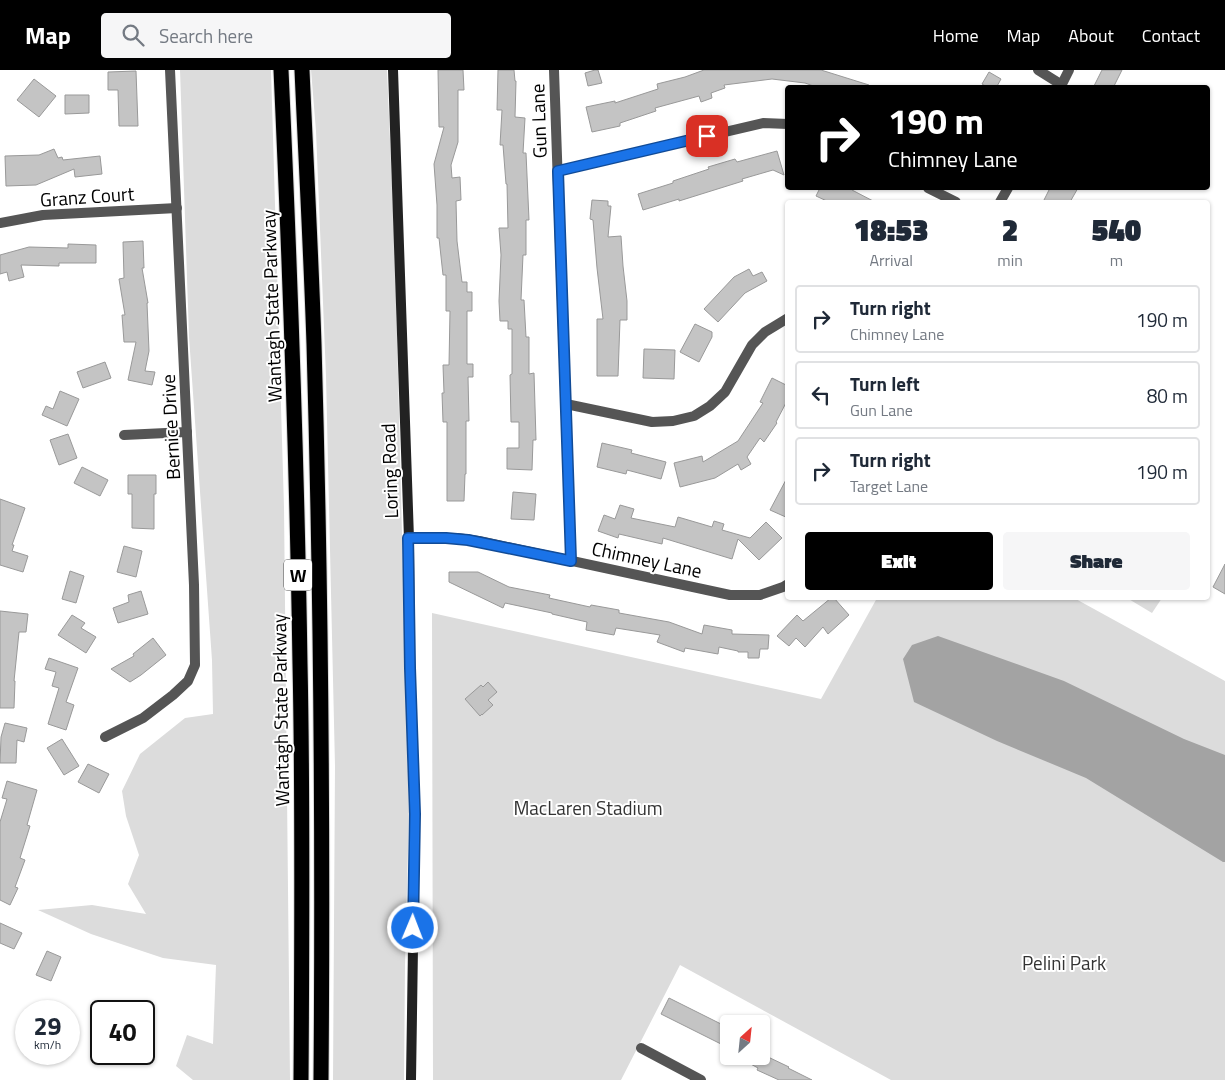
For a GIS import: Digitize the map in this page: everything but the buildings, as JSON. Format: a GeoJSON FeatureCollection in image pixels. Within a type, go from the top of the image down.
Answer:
{"type":"FeatureCollection","features":[{"type":"Feature","properties":{"kind":"highway","name":"Wantagh State Parkway"},"geometry":{"type":"LineString","coordinates":[[281,70],[294,412],[300,646],[301,1080]]}},
{"type":"Feature","properties":{"kind":"highway","name":"W"},"geometry":{"type":"LineString","coordinates":[[302,70],[314,342],[317,496],[322,793],[321,1080]]}},
{"type":"Feature","properties":{"kind":"street","name":"Bernice Drive"},"geometry":{"type":"LineString","coordinates":[[105,737],[143,718],[173,695],[188,681],[195,665],[188,432],[170,70]]}},
{"type":"Feature","properties":{"kind":"street","name":"Loring Road"},"geometry":{"type":"LineString","coordinates":[[392,70],[408,538],[415,814],[411,1080]]}},
{"type":"Feature","properties":{"kind":"street","name":"Gun Lane"},"geometry":{"type":"LineString","coordinates":[[554,70],[571,561]]}},
{"type":"Feature","properties":{"kind":"street"},"geometry":{"type":"LineString","coordinates":[[1038,70],[1060,85]]}},
{"type":"Feature","properties":{"kind":"street"},"geometry":{"type":"LineString","coordinates":[[1062,85],[1069,70]]}},
{"type":"Feature","properties":{"kind":"street"},"geometry":{"type":"LineString","coordinates":[[558,171],[763,123],[785,124]]}},
{"type":"Feature","properties":{"kind":"street"},"geometry":{"type":"LineString","coordinates":[[932,190],[952,200]]}},
{"type":"Feature","properties":{"kind":"street","name":"Granz Court"},"geometry":{"type":"LineString","coordinates":[[0,223],[43,216],[177,208]]}},
{"type":"Feature","properties":{"kind":"street"},"geometry":{"type":"LineString","coordinates":[[566,404],[652,422],[672,421],[694,416],[710,406],[725,392],[752,345],[764,332],[785,320]]}},
{"type":"Feature","properties":{"kind":"street"},"geometry":{"type":"LineString","coordinates":[[124,435],[188,432]]}},
{"type":"Feature","properties":{"kind":"street","name":"Chimney Lane"},"geometry":{"type":"LineString","coordinates":[[408,538],[474,540],[730,595],[760,595],[785,586]]}},
{"type":"Feature","properties":{"kind":"street"},"geometry":{"type":"LineString","coordinates":[[641,1048],[701,1080]]}},
{"type":"Feature","properties":{"kind":"green space"},"geometry":{"type":"Polygon","coordinates":[[[180,70],[271,70],[284,507],[290,1080],[193,1080],[176,1066],[187,1035],[213,1044],[216,965],[163,958],[91,934],[38,910],[92,905],[146,914],[128,884],[139,855],[126,816],[122,791],[140,754],[185,718],[213,714],[212,660],[189,337],[180,70]]]}},
{"type":"Feature","properties":{"kind":"green space"},"geometry":{"type":"Polygon","coordinates":[[[311,70],[387,70],[395,256],[409,812],[404,1080],[333,1080],[335,766],[326,376],[316,131],[311,70]]]}},
{"type":"Feature","properties":{"kind":"green space"},"geometry":{"type":"Polygon","coordinates":[[[876,600],[1078,600],[1225,681],[1225,1080],[891,1080],[680,965],[621,1080],[433,1080],[432,613],[821,699],[876,600]]]}},
{"type":"Feature","properties":{"kind":"green space"},"geometry":{"type":"Polygon","coordinates":[[[1130,600],[1161,600],[1152,613],[1130,600]]]}},
{"type":"Feature","properties":{"kind":"shaded area"},"geometry":{"type":"Polygon","coordinates":[[[938,636],[1064,681],[1184,739],[1225,755],[1225,862],[1086,778],[997,741],[914,702],[903,659],[912,645],[938,636]]]}},
{"type":"Feature","properties":{"kind":"route"},"geometry":{"type":"LineString","coordinates":[[413,928],[415,814],[408,538],[457,538],[479,541],[571,561],[558,171],[707,136]]}},
{"type":"Feature","properties":{"kind":"park label","name":"MacLaren Stadium"},"geometry":{"type":"Point","coordinates":[588,807]}},
{"type":"Feature","properties":{"kind":"park label","name":"Pelini Park"},"geometry":{"type":"Point","coordinates":[1064,962]}}]}
